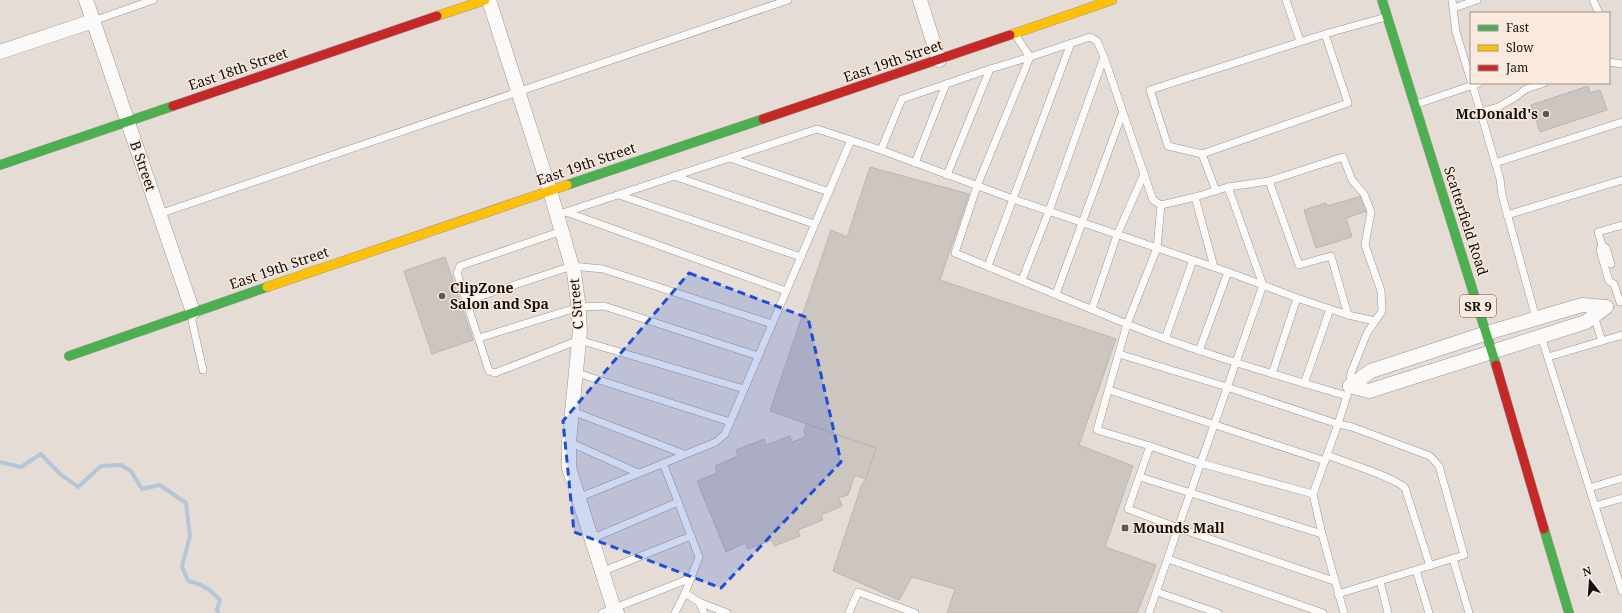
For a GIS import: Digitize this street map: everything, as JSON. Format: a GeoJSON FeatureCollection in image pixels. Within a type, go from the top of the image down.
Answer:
{"type":"FeatureCollection","features":[{"type":"Feature","properties":{"kind":"street","name":"B Street"},"geometry":{"type":"LineString","coordinates":[[86,0],[193,312]]}},
{"type":"Feature","properties":{"kind":"street","name":"East 18th Street"},"geometry":{"type":"LineString","coordinates":[[0,165],[484,0]]}},
{"type":"Feature","properties":{"kind":"street","name":"C Street"},"geometry":{"type":"LineString","coordinates":[[489,0],[550,191],[561,214],[562,231],[572,266],[579,307],[579,340],[577,373],[569,442],[569,468],[601,572],[611,612]]}},
{"type":"Feature","properties":{"kind":"street"},"geometry":{"type":"LineString","coordinates":[[920,0],[939,60]]}},
{"type":"Feature","properties":{"kind":"street","name":"East 19th Street"},"geometry":{"type":"LineString","coordinates":[[69,356],[193,312],[1112,0]]}},
{"type":"Feature","properties":{"kind":"street","name":"Scatterfield Road"},"geometry":{"type":"LineString","coordinates":[[1382,0],[1487,333],[1569,613]]}},
{"type":"Feature","properties":{"kind":"street"},"geometry":{"type":"LineString","coordinates":[[0,52],[93,21]]}},
{"type":"Feature","properties":{"kind":"street"},"geometry":{"type":"LineString","coordinates":[[1348,391],[1371,371],[1487,333],[1582,305],[1606,306]]}},
{"type":"Feature","properties":{"kind":"street"},"geometry":{"type":"LineString","coordinates":[[1348,391],[1369,391],[1586,322],[1606,306]]}},
{"type":"Feature","properties":{"kind":"lane"},"geometry":{"type":"LineString","coordinates":[[93,21],[152,0]]}},
{"type":"Feature","properties":{"kind":"lane"},"geometry":{"type":"LineString","coordinates":[[159,214],[788,0]]}},
{"type":"Feature","properties":{"kind":"lane"},"geometry":{"type":"LineString","coordinates":[[1286,0],[1300,41]]}},
{"type":"Feature","properties":{"kind":"lane"},"geometry":{"type":"LineString","coordinates":[[1452,0],[1456,32],[1470,72]]}},
{"type":"Feature","properties":{"kind":"lane"},"geometry":{"type":"LineString","coordinates":[[1454,8],[1477,0]]}},
{"type":"Feature","properties":{"kind":"lane"},"geometry":{"type":"LineString","coordinates":[[1593,0],[1599,12]]}},
{"type":"Feature","properties":{"kind":"lane"},"geometry":{"type":"LineString","coordinates":[[1325,34],[1348,103],[1202,154],[1168,146],[1150,90],[1300,41],[1325,34],[1387,17]]}},
{"type":"Feature","properties":{"kind":"lane"},"geometry":{"type":"LineString","coordinates":[[1015,34],[1030,57]]}},
{"type":"Feature","properties":{"kind":"lane"},"geometry":{"type":"LineString","coordinates":[[881,150],[902,99],[1090,37],[1097,41],[1104,57],[1122,114],[1153,200],[1161,205],[1228,187],[1269,180],[1343,157],[1352,180],[1364,194],[1371,212],[1365,245],[1381,291],[1382,311],[1367,333],[1351,373],[1348,391],[1338,424],[1313,494],[1334,581],[1344,613]]}},
{"type":"Feature","properties":{"kind":"lane"},"geometry":{"type":"LineString","coordinates":[[988,266],[1071,43]]}},
{"type":"Feature","properties":{"kind":"lane"},"geometry":{"type":"LineString","coordinates":[[1030,57],[977,186],[955,253],[1127,324],[1199,351],[1304,384],[1348,391]]}},
{"type":"Feature","properties":{"kind":"lane"},"geometry":{"type":"LineString","coordinates":[[1022,280],[1049,211],[1104,57]]}},
{"type":"Feature","properties":{"kind":"lane"},"geometry":{"type":"LineString","coordinates":[[1610,62],[1622,64]]}},
{"type":"Feature","properties":{"kind":"lane"},"geometry":{"type":"LineString","coordinates":[[947,175],[990,69]]}},
{"type":"Feature","properties":{"kind":"lane"},"geometry":{"type":"LineString","coordinates":[[915,163],[946,84]]}},
{"type":"Feature","properties":{"kind":"lane"},"geometry":{"type":"LineString","coordinates":[[1414,105],[1471,84]]}},
{"type":"Feature","properties":{"kind":"lane"},"geometry":{"type":"LineString","coordinates":[[1474,84],[1507,215],[1536,318]]}},
{"type":"Feature","properties":{"kind":"lane"},"geometry":{"type":"LineString","coordinates":[[1480,112],[1498,107],[1526,89],[1541,84]]}},
{"type":"Feature","properties":{"kind":"lane"},"geometry":{"type":"LineString","coordinates":[[1056,294],[1122,114]]}},
{"type":"Feature","properties":{"kind":"lane"},"geometry":{"type":"LineString","coordinates":[[1495,163],[1622,122]]}},
{"type":"Feature","properties":{"kind":"lane"},"geometry":{"type":"LineString","coordinates":[[561,214],[817,129],[881,150],[1013,199],[1214,267],[1297,298],[1348,315],[1375,321]]}},
{"type":"Feature","properties":{"kind":"lane"},"geometry":{"type":"LineString","coordinates":[[578,498],[716,442],[725,434],[851,140]]}},
{"type":"Feature","properties":{"kind":"lane"},"geometry":{"type":"LineString","coordinates":[[1202,154],[1216,191]]}},
{"type":"Feature","properties":{"kind":"lane"},"geometry":{"type":"LineString","coordinates":[[730,158],[829,192]]}},
{"type":"Feature","properties":{"kind":"lane"},"geometry":{"type":"LineString","coordinates":[[1092,309],[1117,234],[1144,174]]}},
{"type":"Feature","properties":{"kind":"lane"},"geometry":{"type":"LineString","coordinates":[[674,176],[814,224]]}},
{"type":"Feature","properties":{"kind":"lane"},"geometry":{"type":"LineString","coordinates":[[1269,180],[1298,265],[1331,256],[1348,315]]}},
{"type":"Feature","properties":{"kind":"lane"},"geometry":{"type":"LineString","coordinates":[[1507,215],[1622,180]]}},
{"type":"Feature","properties":{"kind":"lane"},"geometry":{"type":"LineString","coordinates":[[1149,613],[1200,462],[1263,285],[1228,187]]}},
{"type":"Feature","properties":{"kind":"lane"},"geometry":{"type":"LineString","coordinates":[[619,195],[800,257]]}},
{"type":"Feature","properties":{"kind":"lane"},"geometry":{"type":"LineString","coordinates":[[1195,197],[1214,267]]}},
{"type":"Feature","properties":{"kind":"lane"},"geometry":{"type":"LineString","coordinates":[[1161,205],[1156,248],[1127,324],[1097,430],[1200,462],[1313,494]]}},
{"type":"Feature","properties":{"kind":"lane"},"geometry":{"type":"LineString","coordinates":[[561,214],[786,291]]}},
{"type":"Feature","properties":{"kind":"lane"},"geometry":{"type":"LineString","coordinates":[[1611,264],[1606,248],[1602,245],[1598,232],[1622,225]]}},
{"type":"Feature","properties":{"kind":"lane"},"geometry":{"type":"LineString","coordinates":[[562,231],[460,266],[457,272],[489,371],[495,373],[579,340],[744,389]]}},
{"type":"Feature","properties":{"kind":"lane"},"geometry":{"type":"LineString","coordinates":[[1602,245],[1600,250],[1608,280],[1614,281],[1621,302],[1606,306]]}},
{"type":"Feature","properties":{"kind":"lane"},"geometry":{"type":"LineString","coordinates":[[1165,339],[1193,260]]}},
{"type":"Feature","properties":{"kind":"lane"},"geometry":{"type":"LineString","coordinates":[[466,301],[572,266],[603,269],[772,324]]}},
{"type":"Feature","properties":{"kind":"lane"},"geometry":{"type":"LineString","coordinates":[[1199,351],[1228,272]]}},
{"type":"Feature","properties":{"kind":"lane"},"geometry":{"type":"LineString","coordinates":[[1272,374],[1297,298]]}},
{"type":"Feature","properties":{"kind":"lane"},"geometry":{"type":"LineString","coordinates":[[479,338],[579,307],[604,306],[758,356]]}},
{"type":"Feature","properties":{"kind":"lane"},"geometry":{"type":"LineString","coordinates":[[1304,384],[1330,309]]}},
{"type":"Feature","properties":{"kind":"lane"},"geometry":{"type":"LineString","coordinates":[[193,312],[192,321],[204,370]]}},
{"type":"Feature","properties":{"kind":"lane"},"geometry":{"type":"LineString","coordinates":[[1594,316],[1602,341]]}},
{"type":"Feature","properties":{"kind":"lane"},"geometry":{"type":"LineString","coordinates":[[1548,357],[1622,334]]}},
{"type":"Feature","properties":{"kind":"lane"},"geometry":{"type":"LineString","coordinates":[[1541,336],[1622,591]]}},
{"type":"Feature","properties":{"kind":"lane"},"geometry":{"type":"LineString","coordinates":[[1119,354],[1227,387],[1338,424],[1352,427],[1423,453],[1435,460],[1439,466],[1464,555],[1338,594]]}},
{"type":"Feature","properties":{"kind":"lane"},"geometry":{"type":"LineString","coordinates":[[577,373],[730,422]]}},
{"type":"Feature","properties":{"kind":"lane"},"geometry":{"type":"LineString","coordinates":[[1109,390],[1326,458],[1401,484],[1405,488],[1430,566]]}},
{"type":"Feature","properties":{"kind":"lane"},"geometry":{"type":"LineString","coordinates":[[572,411],[684,454]]}},
{"type":"Feature","properties":{"kind":"lane"},"geometry":{"type":"LineString","coordinates":[[569,442],[638,473]]}},
{"type":"Feature","properties":{"kind":"lane"},"geometry":{"type":"LineString","coordinates":[[1150,446],[1128,509],[1178,528],[1334,581]]}},
{"type":"Feature","properties":{"kind":"lane"},"geometry":{"type":"LineString","coordinates":[[663,463],[699,558],[686,594],[675,613]]}},
{"type":"Feature","properties":{"kind":"lane"},"geometry":{"type":"LineString","coordinates":[[1140,477],[1190,494],[1322,534]]}},
{"type":"Feature","properties":{"kind":"lane"},"geometry":{"type":"LineString","coordinates":[[1589,488],[1622,478]]}},
{"type":"Feature","properties":{"kind":"lane"},"geometry":{"type":"LineString","coordinates":[[1595,506],[1622,498]]}},
{"type":"Feature","properties":{"kind":"lane"},"geometry":{"type":"LineString","coordinates":[[591,539],[678,502]]}},
{"type":"Feature","properties":{"kind":"lane"},"geometry":{"type":"LineString","coordinates":[[601,572],[691,536]]}},
{"type":"Feature","properties":{"kind":"lane"},"geometry":{"type":"LineString","coordinates":[[1168,558],[1323,613]]}},
{"type":"Feature","properties":{"kind":"lane"},"geometry":{"type":"LineString","coordinates":[[1453,559],[1469,613]]}},
{"type":"Feature","properties":{"kind":"lane"},"geometry":{"type":"LineString","coordinates":[[1416,570],[1429,613]]}},
{"type":"Feature","properties":{"kind":"lane"},"geometry":{"type":"LineString","coordinates":[[611,612],[691,578]]}},
{"type":"Feature","properties":{"kind":"lane"},"geometry":{"type":"LineString","coordinates":[[1380,581],[1388,613]]}},
{"type":"Feature","properties":{"kind":"lane"},"geometry":{"type":"LineString","coordinates":[[849,613],[858,592],[915,613]]}},
{"type":"Feature","properties":{"kind":"lane"},"geometry":{"type":"LineString","coordinates":[[1157,592],[1218,613]]}},
{"type":"Feature","properties":{"kind":"lane"},"geometry":{"type":"LineString","coordinates":[[686,594],[699,602],[727,613]]}},
{"type":"Feature","properties":{"kind":"lane"},"geometry":{"type":"LineString","coordinates":[[699,602],[704,613]]}},
{"type":"Feature","properties":{"kind":"lane"},"geometry":{"type":"LineString","coordinates":[[892,613],[895,606]]}},
{"type":"Feature","properties":{"kind":"highlighted area"},"geometry":{"type":"Polygon","coordinates":[[[689,273],[808,318],[841,462],[721,588],[574,532],[563,421],[689,273]]]}},
{"type":"Feature","properties":{"kind":"building"},"geometry":{"type":"Polygon","coordinates":[[[1588,86],[1590,93],[1600,90],[1607,110],[1540,132],[1531,105],[1588,86]]]}},
{"type":"Feature","properties":{"kind":"building"},"geometry":{"type":"Polygon","coordinates":[[[870,167],[969,194],[940,280],[1116,339],[1079,445],[1133,466],[1105,547],[1156,565],[1137,613],[947,613],[955,589],[912,577],[899,600],[833,571],[862,484],[866,479],[876,448],[770,411],[831,230],[847,237],[870,167]]]}},
{"type":"Feature","properties":{"kind":"building"},"geometry":{"type":"Polygon","coordinates":[[[1362,196],[1367,211],[1346,218],[1352,237],[1316,248],[1304,210],[1326,203],[1327,206],[1362,196]]]}},
{"type":"Feature","properties":{"kind":"building"},"geometry":{"type":"Polygon","coordinates":[[[445,257],[473,340],[432,354],[404,271],[445,257]]]}},
{"type":"Feature","properties":{"kind":"building"},"geometry":{"type":"Polygon","coordinates":[[[806,424],[876,448],[866,479],[855,475],[848,495],[839,498],[842,506],[821,515],[823,520],[798,530],[800,536],[774,546],[772,540],[748,549],[745,543],[726,552],[697,481],[717,473],[715,466],[738,456],[736,450],[764,439],[766,445],[790,436],[792,442],[806,437],[804,432],[806,424]]]}},
{"type":"Feature","properties":{"kind":"waterway"},"geometry":{"type":"LineString","coordinates":[[0,462],[21,467],[41,454],[59,473],[78,487],[101,466],[121,465],[131,471],[142,489],[160,485],[186,503],[190,536],[182,566],[188,581],[206,588],[220,600],[217,609],[218,613]]}},
{"type":"Feature","properties":{"kind":"traffic: fast"},"geometry":{"type":"LineString","coordinates":[[1382,0],[1496,365]]}},
{"type":"Feature","properties":{"kind":"traffic: fast"},"geometry":{"type":"LineString","coordinates":[[0,165],[173,106]]}},
{"type":"Feature","properties":{"kind":"traffic: fast"},"geometry":{"type":"LineString","coordinates":[[567,185],[763,119]]}},
{"type":"Feature","properties":{"kind":"traffic: fast"},"geometry":{"type":"LineString","coordinates":[[69,356],[267,287]]}},
{"type":"Feature","properties":{"kind":"traffic: fast"},"geometry":{"type":"LineString","coordinates":[[1544,529],[1569,613]]}},
{"type":"Feature","properties":{"kind":"traffic: slow"},"geometry":{"type":"LineString","coordinates":[[437,16],[485,0]]}},
{"type":"Feature","properties":{"kind":"traffic: slow"},"geometry":{"type":"LineString","coordinates":[[1010,35],[1112,0]]}},
{"type":"Feature","properties":{"kind":"traffic: slow"},"geometry":{"type":"LineString","coordinates":[[267,287],[567,185]]}},
{"type":"Feature","properties":{"kind":"traffic: jam"},"geometry":{"type":"LineString","coordinates":[[173,106],[437,16]]}},
{"type":"Feature","properties":{"kind":"traffic: jam"},"geometry":{"type":"LineString","coordinates":[[763,119],[1010,35]]}},
{"type":"Feature","properties":{"kind":"traffic: jam"},"geometry":{"type":"LineString","coordinates":[[1496,365],[1544,529]]}},
{"type":"Feature","properties":{"kind":"place","name":"McDonald's"},"geometry":{"type":"Point","coordinates":[1546,114]}},
{"type":"Feature","properties":{"kind":"place","name":"ClipZone Salon and Spa"},"geometry":{"type":"Point","coordinates":[442,296]}},
{"type":"Feature","properties":{"kind":"place","name":"Mounds Mall"},"geometry":{"type":"Point","coordinates":[1125,528]}}]}
